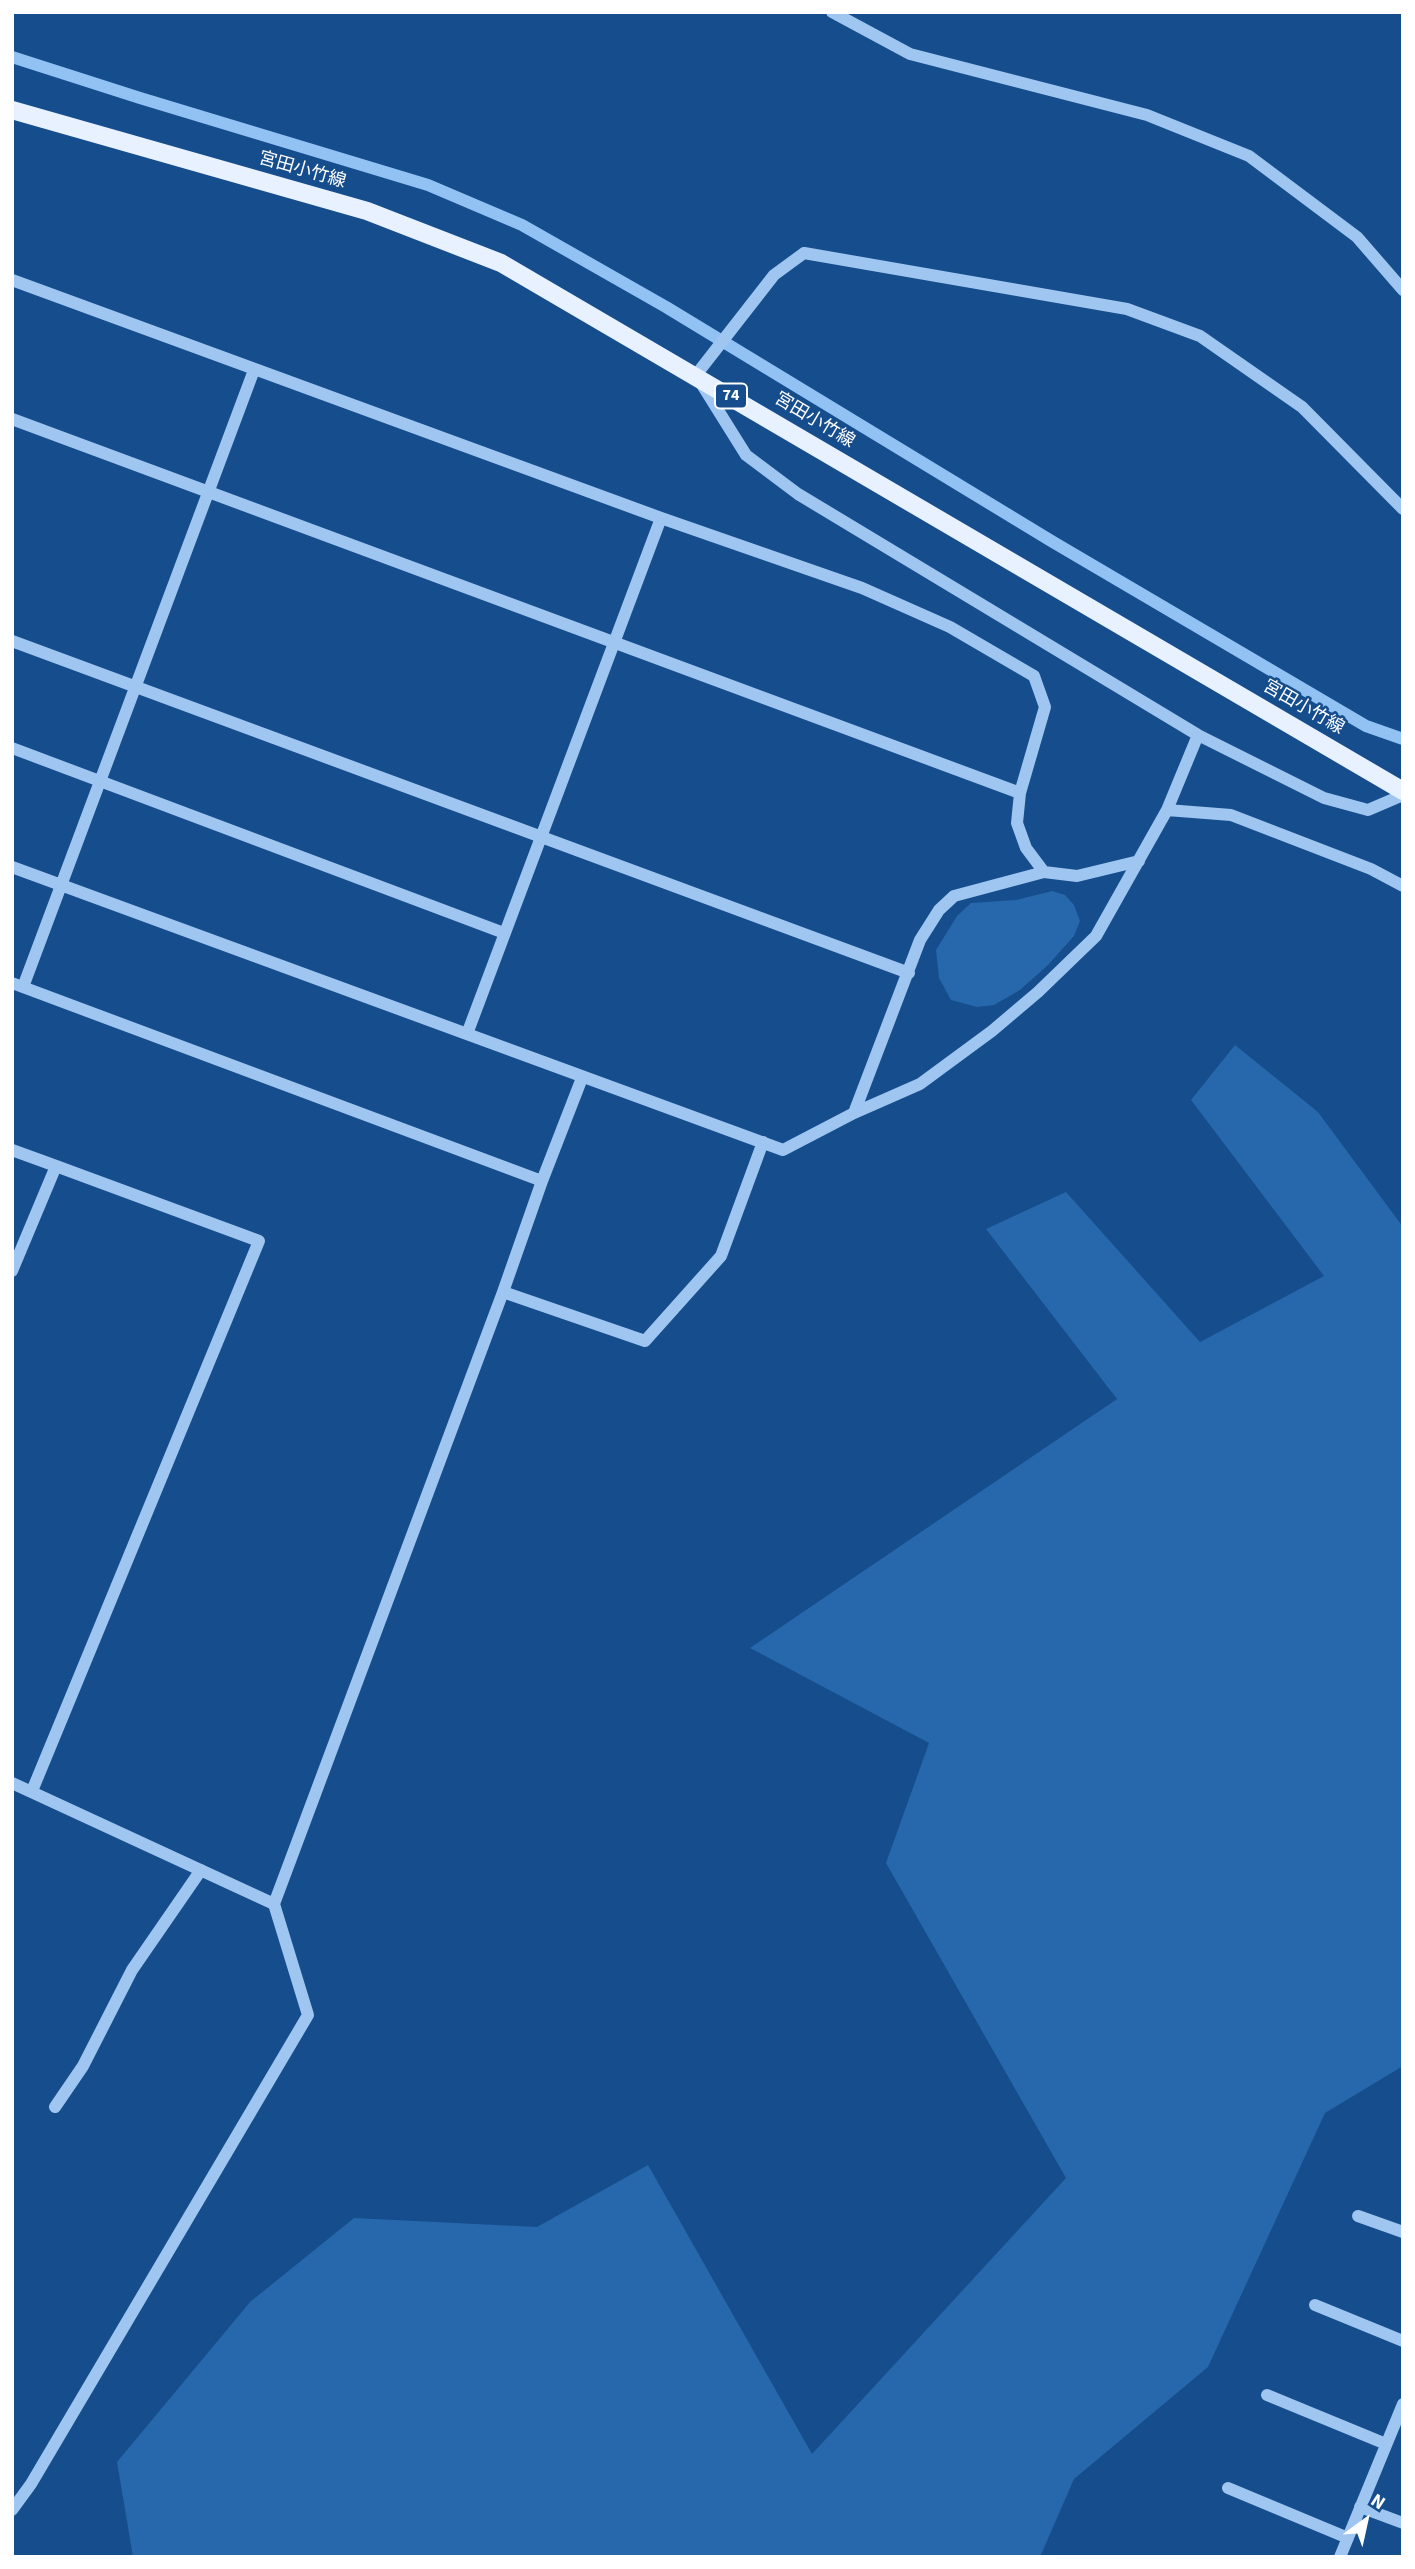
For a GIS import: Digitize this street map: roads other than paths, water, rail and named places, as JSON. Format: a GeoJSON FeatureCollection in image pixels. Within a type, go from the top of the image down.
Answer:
{"type":"FeatureCollection","features":[{"type":"Feature","properties":{"kind":"main road","name":"宮田小竹線"},"geometry":{"type":"LineString","coordinates":[[12,110],[366,211],[502,263],[1403,793]]}},
{"type":"Feature","properties":{"kind":"street"},"geometry":{"type":"LineString","coordinates":[[832,12],[910,54],[1147,115],[1248,156],[1357,237],[1403,290]]}},
{"type":"Feature","properties":{"kind":"street"},"geometry":{"type":"LineString","coordinates":[[1403,509],[1302,407],[1200,336],[1127,309],[804,253],[774,275],[696,375],[746,455],[798,494],[1198,735],[1324,798],[1368,810],[1403,793]]}},
{"type":"Feature","properties":{"kind":"street"},"geometry":{"type":"LineString","coordinates":[[12,280],[661,518],[862,588],[950,627],[1034,676],[1045,707],[1020,793],[1017,823],[1026,848],[1044,872]]}},
{"type":"Feature","properties":{"kind":"street"},"geometry":{"type":"LineString","coordinates":[[254,370],[60,886],[18,985],[542,1181]]}},
{"type":"Feature","properties":{"kind":"street"},"geometry":{"type":"LineString","coordinates":[[12,419],[1020,793]]}},
{"type":"Feature","properties":{"kind":"street"},"geometry":{"type":"LineString","coordinates":[[467,1034],[661,518]]}},
{"type":"Feature","properties":{"kind":"street"},"geometry":{"type":"LineString","coordinates":[[12,641],[909,973]]}},
{"type":"Feature","properties":{"kind":"street"},"geometry":{"type":"LineString","coordinates":[[12,867],[783,1150],[854,1113],[920,1084],[992,1031],[1038,992],[1096,936],[1167,810],[1198,735]]}},
{"type":"Feature","properties":{"kind":"street"},"geometry":{"type":"LineString","coordinates":[[12,748],[504,933]]}},
{"type":"Feature","properties":{"kind":"street"},"geometry":{"type":"LineString","coordinates":[[1167,810],[1231,815],[1371,869],[1403,886]]}},
{"type":"Feature","properties":{"kind":"street"},"geometry":{"type":"LineString","coordinates":[[854,1113],[920,940],[939,910],[954,896],[1044,872],[1077,876],[1139,861]]}},
{"type":"Feature","properties":{"kind":"street"},"geometry":{"type":"LineString","coordinates":[[12,2510],[31,2484],[308,2015],[293,1958],[274,1904],[582,1078]]}},
{"type":"Feature","properties":{"kind":"street"},"geometry":{"type":"LineString","coordinates":[[503,1292],[645,1341],[721,1256],[763,1142]]}},
{"type":"Feature","properties":{"kind":"street"},"geometry":{"type":"LineString","coordinates":[[12,1150],[259,1241],[32,1791]]}},
{"type":"Feature","properties":{"kind":"street"},"geometry":{"type":"LineString","coordinates":[[12,1271],[56,1166]]}},
{"type":"Feature","properties":{"kind":"street"},"geometry":{"type":"LineString","coordinates":[[12,1783],[274,1904]]}},
{"type":"Feature","properties":{"kind":"street"},"geometry":{"type":"LineString","coordinates":[[55,2107],[83,2066],[132,1970],[201,1870]]}},
{"type":"Feature","properties":{"kind":"street"},"geometry":{"type":"LineString","coordinates":[[1358,2216],[1403,2232]]}},
{"type":"Feature","properties":{"kind":"street"},"geometry":{"type":"LineString","coordinates":[[1315,2305],[1403,2341]]}},
{"type":"Feature","properties":{"kind":"street"},"geometry":{"type":"LineString","coordinates":[[1267,2395],[1386,2444]]}},
{"type":"Feature","properties":{"kind":"street"},"geometry":{"type":"LineString","coordinates":[[1340,2557],[1386,2444],[1400,2417],[1403,2404]]}},
{"type":"Feature","properties":{"kind":"street"},"geometry":{"type":"LineString","coordinates":[[1228,2488],[1348,2538]]}},
{"type":"Feature","properties":{"kind":"street"},"geometry":{"type":"LineString","coordinates":[[1360,2507],[1403,2523]]}},
{"type":"Feature","properties":{"kind":"waterway"},"geometry":{"type":"LineString","coordinates":[[12,57],[428,185],[522,225],[666,307],[1053,542],[1366,726],[1403,739]]}}]}
